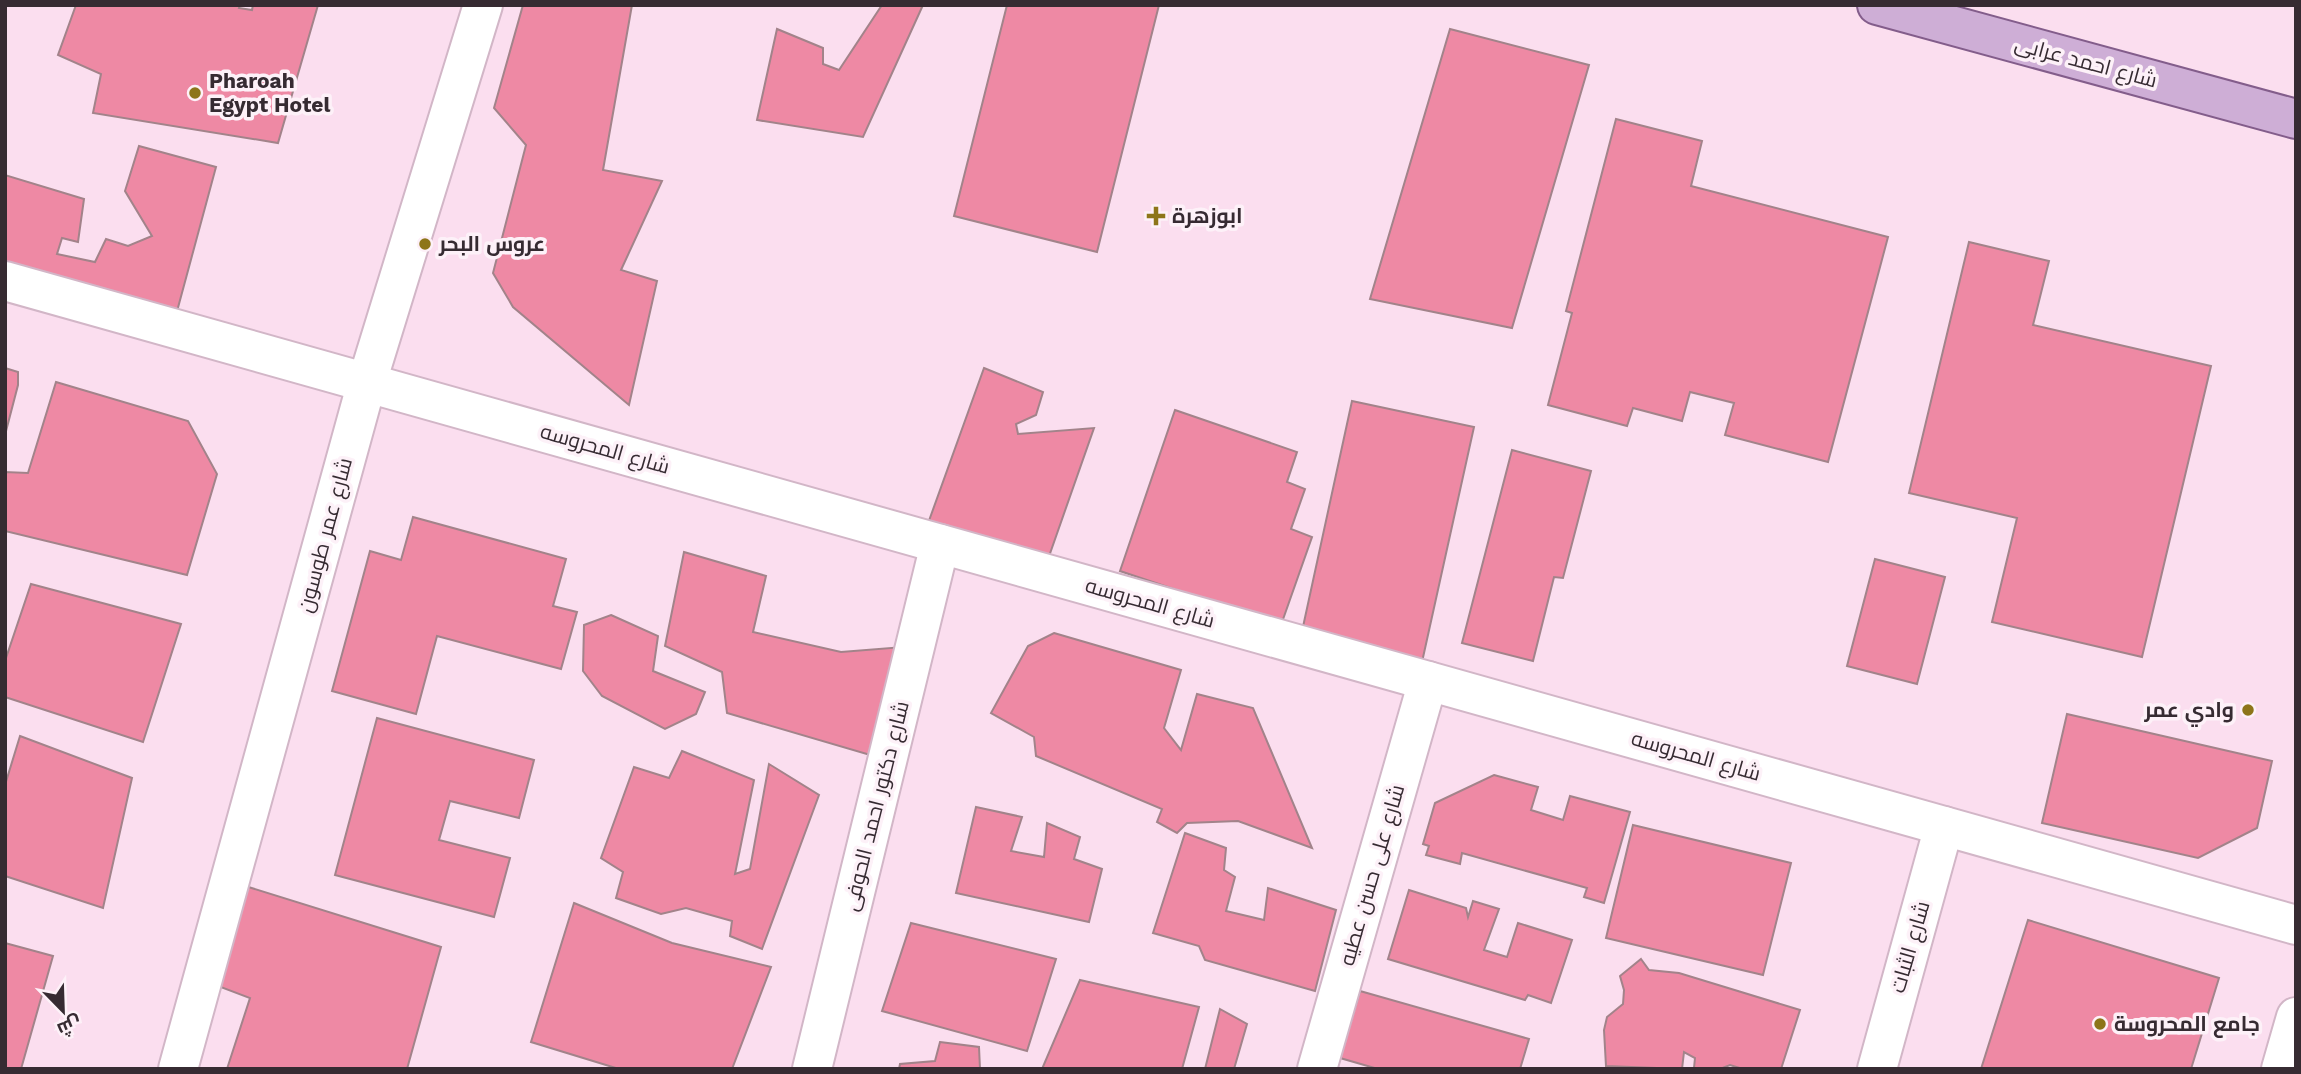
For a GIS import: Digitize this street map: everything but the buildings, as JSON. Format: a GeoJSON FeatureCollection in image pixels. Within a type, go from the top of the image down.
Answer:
{"type":"FeatureCollection","features":[{"type":"Feature","properties":{"kind":"main road","name":"شارع احمد عرابى"},"geometry":{"type":"LineString","coordinates":[[1877,5],[2296,119]]}},
{"type":"Feature","properties":{"kind":"street","name":"شارع عمر طوسون"},"geometry":{"type":"LineString","coordinates":[[178,1069],[367,383],[483,5]]}},
{"type":"Feature","properties":{"kind":"street","name":"شارع المحروسه"},"geometry":{"type":"LineString","coordinates":[[5,281],[2296,925]]}},
{"type":"Feature","properties":{"kind":"street","name":"شارع دكتور احمد الحوفى"},"geometry":{"type":"LineString","coordinates":[[812,1069],[940,544]]}},
{"type":"Feature","properties":{"kind":"street","name":"شارع على حسن عطيه"},"geometry":{"type":"LineString","coordinates":[[1317,1069],[1428,681]]}},
{"type":"Feature","properties":{"kind":"street","name":"شارع الثبات"},"geometry":{"type":"LineString","coordinates":[[1877,1069],[1944,826]]}},
{"type":"Feature","properties":{"kind":"street"},"geometry":{"type":"LineString","coordinates":[[2281,1069],[2296,1017]]}},
{"type":"Feature","properties":{"kind":"place","name":"Pharoah Egypt Hotel"},"geometry":{"type":"Point","coordinates":[195,93]}},
{"type":"Feature","properties":{"kind":"place","name":"ابوزهرة"},"geometry":{"type":"Point","coordinates":[1156,216]}},
{"type":"Feature","properties":{"kind":"place","name":"عروس البحر"},"geometry":{"type":"Point","coordinates":[425,244]}},
{"type":"Feature","properties":{"kind":"place","name":"وادي عمر"},"geometry":{"type":"Point","coordinates":[2248,710]}},
{"type":"Feature","properties":{"kind":"place","name":"جامع المحروسة"},"geometry":{"type":"Point","coordinates":[2100,1024]}}]}
